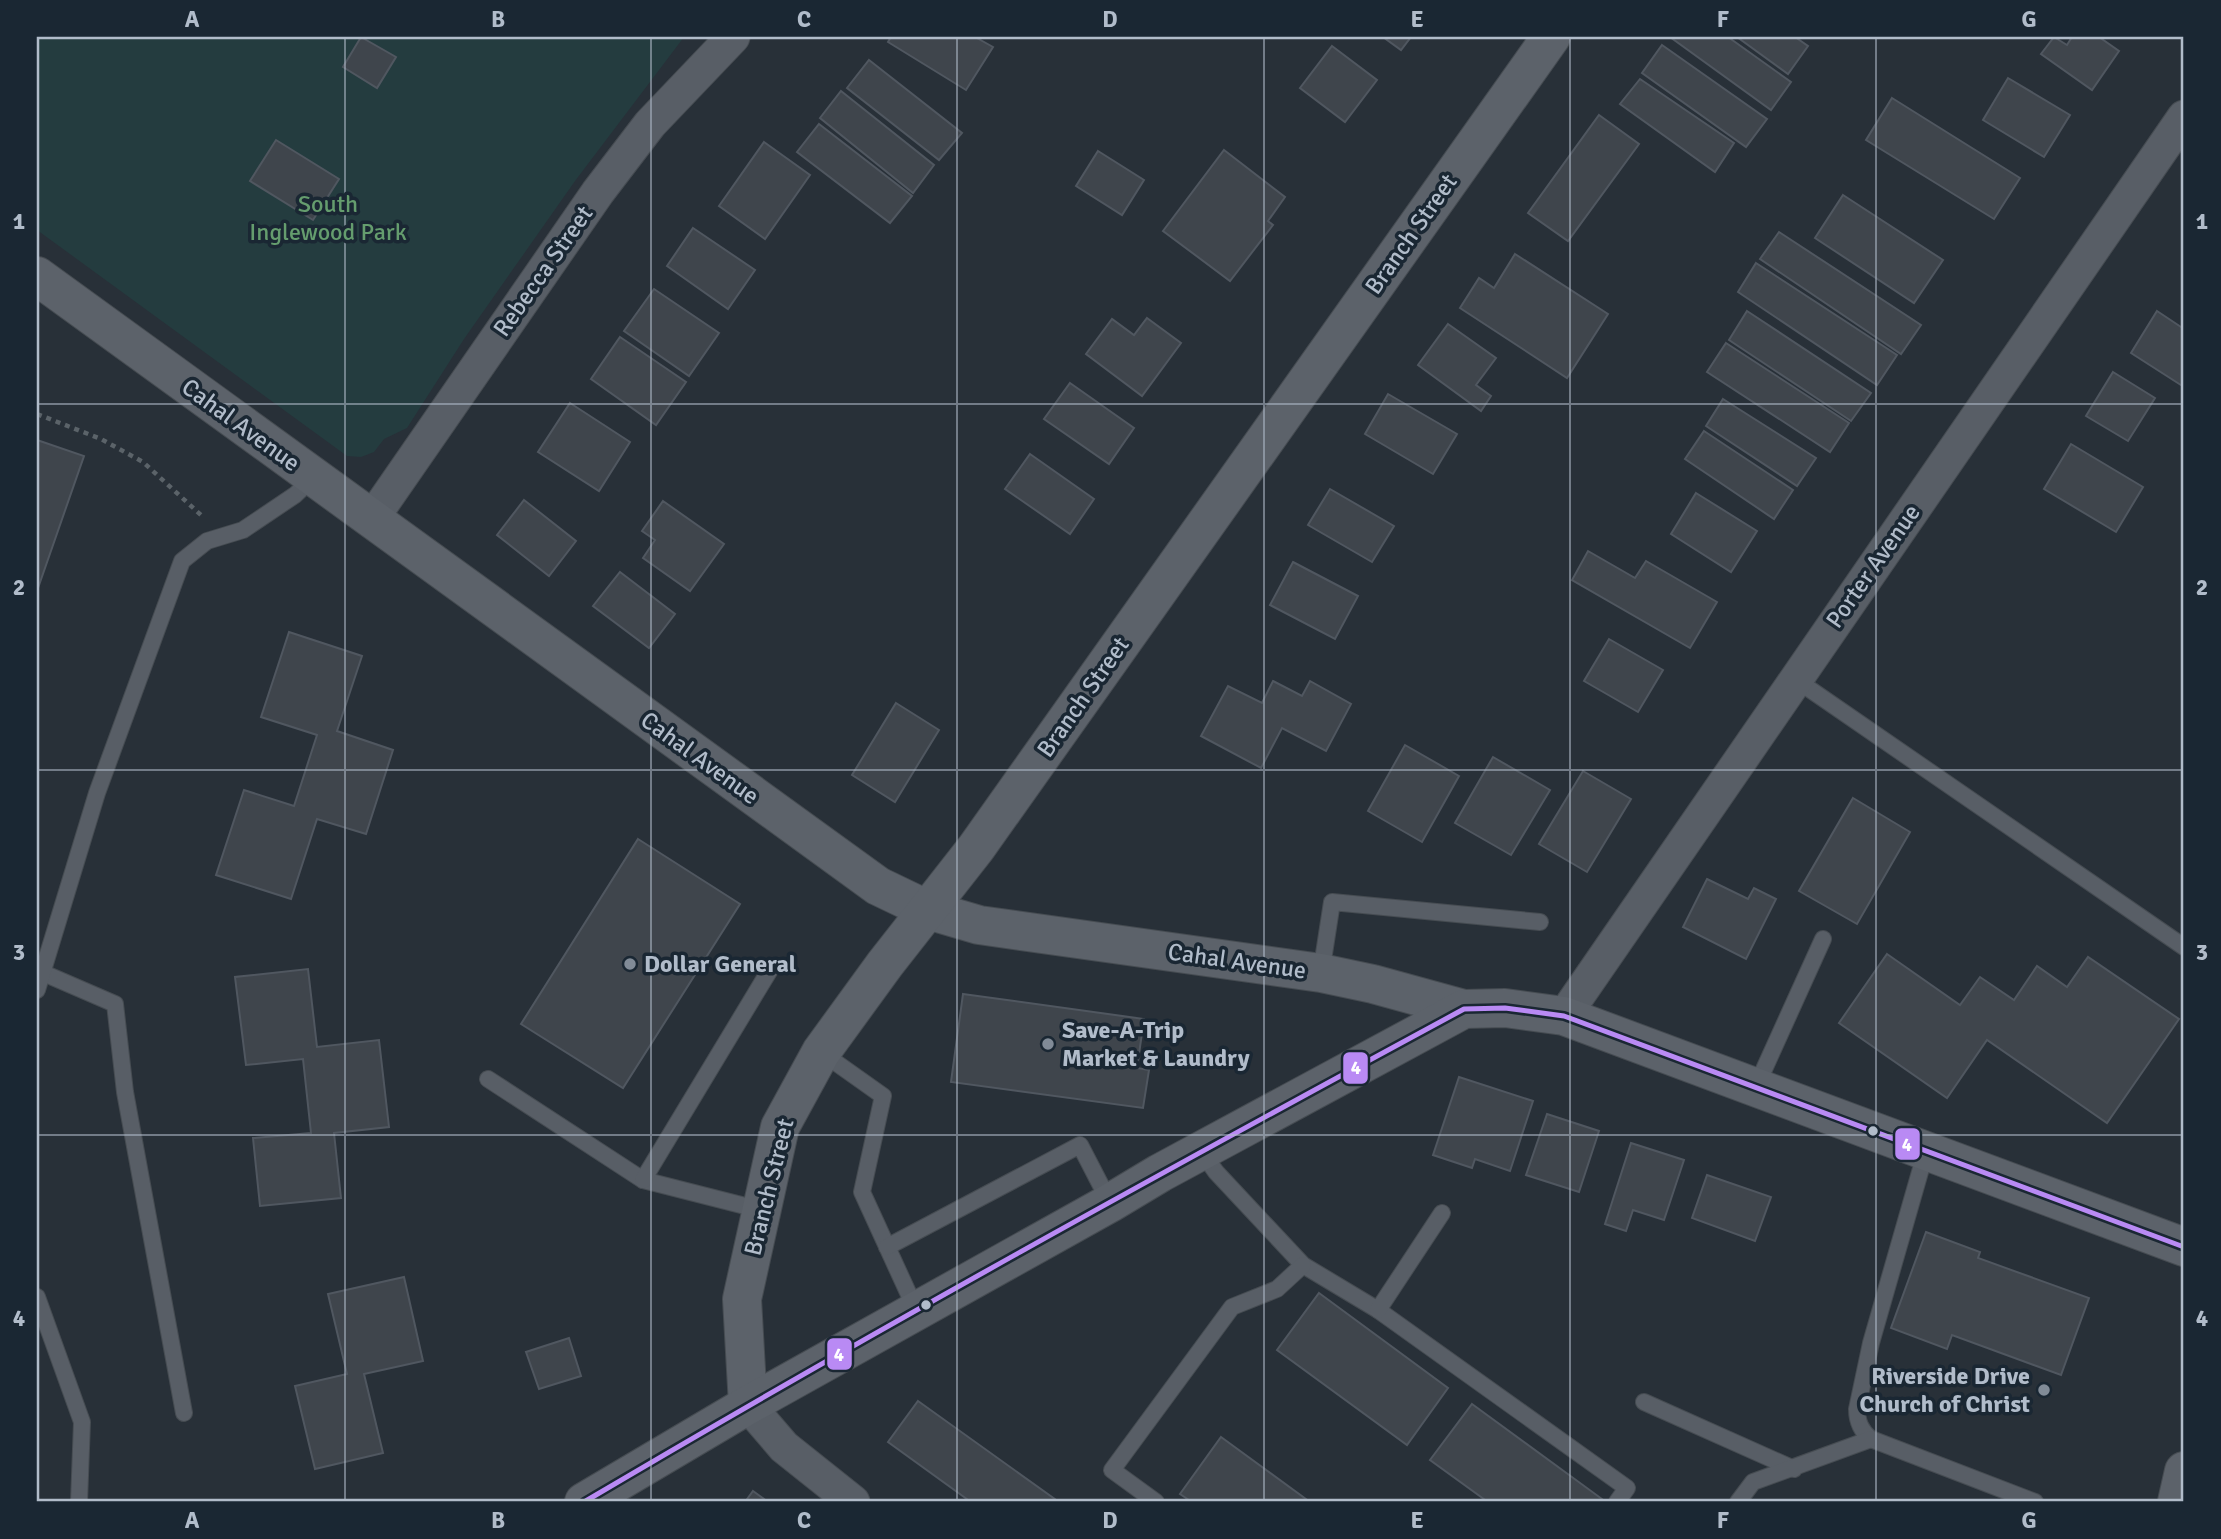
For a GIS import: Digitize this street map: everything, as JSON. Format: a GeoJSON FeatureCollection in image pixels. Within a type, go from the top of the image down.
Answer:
{"type":"FeatureCollection","features":[{"type":"Feature","properties":{"kind":"street","name":"Rebecca Street"},"geometry":{"type":"LineString","coordinates":[[371,520],[598,192],[650,124],[733,37]]}},
{"type":"Feature","properties":{"kind":"street","name":"Branch Street"},"geometry":{"type":"LineString","coordinates":[[748,1405],[743,1299],[761,1210],[780,1127],[821,1052],[885,964],[976,848],[1551,37]]}},
{"type":"Feature","properties":{"kind":"street","name":"Porter Avenue"},"geometry":{"type":"LineString","coordinates":[[1564,1016],[2184,117]]}},
{"type":"Feature","properties":{"kind":"street","name":"Cahal Avenue"},"geometry":{"type":"LineString","coordinates":[[37,276],[878,886],[928,910],[979,925],[1321,973],[1464,1009]]}},
{"type":"Feature","properties":{"kind":"street"},"geometry":{"type":"LineString","coordinates":[[584,1502],[748,1405],[1201,1151],[1464,1009],[1505,1008],[1564,1016],[2184,1247]]}},
{"type":"Feature","properties":{"kind":"street"},"geometry":{"type":"LineString","coordinates":[[748,1405],[784,1447],[853,1502]]}},
{"type":"Feature","properties":{"kind":"street"},"geometry":{"type":"LineString","coordinates":[[2176,1502],[2184,1471]]}},
{"type":"Feature","properties":{"kind":"lane"},"geometry":{"type":"LineString","coordinates":[[37,990],[96,793],[182,561],[206,541],[243,530],[296,495],[313,478]]}},
{"type":"Feature","properties":{"kind":"lane"},"geometry":{"type":"LineString","coordinates":[[1795,680],[2184,947]]}},
{"type":"Feature","properties":{"kind":"lane"},"geometry":{"type":"LineString","coordinates":[[1321,973],[1332,902],[1540,922]]}},
{"type":"Feature","properties":{"kind":"lane"},"geometry":{"type":"LineString","coordinates":[[1756,1087],[1823,939]]}},
{"type":"Feature","properties":{"kind":"lane"},"geometry":{"type":"LineString","coordinates":[[643,1180],[771,968]]}},
{"type":"Feature","properties":{"kind":"lane"},"geometry":{"type":"LineString","coordinates":[[41,972],[115,1004],[125,1092],[184,1413]]}},
{"type":"Feature","properties":{"kind":"lane"},"geometry":{"type":"LineString","coordinates":[[821,1052],[883,1096],[862,1192],[917,1311]]}},
{"type":"Feature","properties":{"kind":"lane"},"geometry":{"type":"LineString","coordinates":[[488,1079],[643,1180],[761,1210]]}},
{"type":"Feature","properties":{"kind":"lane"},"geometry":{"type":"LineString","coordinates":[[887,1247],[1080,1145],[1110,1203]]}},
{"type":"Feature","properties":{"kind":"lane"},"geometry":{"type":"LineString","coordinates":[[1201,1151],[1216,1172],[1303,1265],[1378,1310],[1627,1488],[1617,1502]]}},
{"type":"Feature","properties":{"kind":"lane"},"geometry":{"type":"LineString","coordinates":[[1926,1151],[1871,1343],[1857,1419],[1863,1432],[1871,1439],[2035,1502]]}},
{"type":"Feature","properties":{"kind":"lane"},"geometry":{"type":"LineString","coordinates":[[1378,1310],[1442,1213]]}},
{"type":"Feature","properties":{"kind":"lane"},"geometry":{"type":"LineString","coordinates":[[1156,1502],[1112,1470],[1232,1307],[1277,1289],[1303,1265]]}},
{"type":"Feature","properties":{"kind":"lane"},"geometry":{"type":"LineString","coordinates":[[37,1297],[82,1422],[79,1502]]}},
{"type":"Feature","properties":{"kind":"lane"},"geometry":{"type":"LineString","coordinates":[[1644,1402],[1794,1469]]}},
{"type":"Feature","properties":{"kind":"lane"},"geometry":{"type":"LineString","coordinates":[[1738,1502],[1753,1482],[1871,1439]]}},
{"type":"Feature","properties":{"kind":"path"},"geometry":{"type":"LineString","coordinates":[[37,414],[101,439],[143,462],[223,536]]}},
{"type":"Feature","properties":{"kind":"green space","name":"South Inglewood Park"},"geometry":{"type":"Polygon","coordinates":[[[37,37],[684,37],[575,181],[464,339],[407,428],[384,439],[374,452],[361,457],[347,456],[37,230],[37,37]]]}},
{"type":"Feature","properties":{"kind":"building"},"geometry":{"type":"Polygon","coordinates":[[[361,37],[396,57],[377,88],[343,67],[361,37]]]}},
{"type":"Feature","properties":{"kind":"building"},"geometry":{"type":"Polygon","coordinates":[[[891,37],[975,37],[993,47],[966,90],[888,42],[891,37]]]}},
{"type":"Feature","properties":{"kind":"building"},"geometry":{"type":"Polygon","coordinates":[[[1383,37],[1411,37],[1401,50],[1383,37]]]}},
{"type":"Feature","properties":{"kind":"building"},"geometry":{"type":"Polygon","coordinates":[[[1670,37],[1728,37],[1791,82],[1771,110],[1670,37]]]}},
{"type":"Feature","properties":{"kind":"building"},"geometry":{"type":"Polygon","coordinates":[[[1737,37],[1795,37],[1808,46],[1788,74],[1737,37]]]}},
{"type":"Feature","properties":{"kind":"building"},"geometry":{"type":"Polygon","coordinates":[[[2054,37],[2067,45],[2072,37],[2099,37],[2119,51],[2092,90],[2041,54],[2054,37]]]}},
{"type":"Feature","properties":{"kind":"building"},"geometry":{"type":"Polygon","coordinates":[[[1662,45],[1767,119],[1746,147],[1642,73],[1662,45]]]}},
{"type":"Feature","properties":{"kind":"building"},"geometry":{"type":"Polygon","coordinates":[[[1332,46],[1377,80],[1345,122],[1300,88],[1332,46]]]}},
{"type":"Feature","properties":{"kind":"building"},"geometry":{"type":"Polygon","coordinates":[[[869,60],[962,133],[939,160],[847,88],[869,60]]]}},
{"type":"Feature","properties":{"kind":"building"},"geometry":{"type":"Polygon","coordinates":[[[2008,78],[2070,115],[2044,157],[1983,120],[2008,78]]]}},
{"type":"Feature","properties":{"kind":"building"},"geometry":{"type":"Polygon","coordinates":[[[1640,79],[1734,143],[1715,172],[1620,104],[1640,79]]]}},
{"type":"Feature","properties":{"kind":"building"},"geometry":{"type":"Polygon","coordinates":[[[841,91],[934,165],[913,193],[820,118],[841,91]]]}},
{"type":"Feature","properties":{"kind":"building"},"geometry":{"type":"Polygon","coordinates":[[[1892,98],[2020,178],[1994,219],[1866,140],[1892,98]]]}},
{"type":"Feature","properties":{"kind":"building"},"geometry":{"type":"Polygon","coordinates":[[[1599,115],[1639,144],[1568,241],[1528,213],[1599,115]]]}},
{"type":"Feature","properties":{"kind":"building"},"geometry":{"type":"Polygon","coordinates":[[[819,124],[912,196],[890,223],[797,152],[819,124]]]}},
{"type":"Feature","properties":{"kind":"building"},"geometry":{"type":"Polygon","coordinates":[[[276,140],[339,179],[313,220],[250,181],[276,140]]]}},
{"type":"Feature","properties":{"kind":"building"},"geometry":{"type":"Polygon","coordinates":[[[764,142],[810,175],[765,239],[719,206],[764,142]]]}},
{"type":"Feature","properties":{"kind":"building"},"geometry":{"type":"Polygon","coordinates":[[[1224,150],[1285,197],[1268,221],[1273,225],[1230,281],[1163,231],[1224,150]]]}},
{"type":"Feature","properties":{"kind":"building"},"geometry":{"type":"Polygon","coordinates":[[[1098,151],[1144,180],[1122,215],[1076,186],[1098,151]]]}},
{"type":"Feature","properties":{"kind":"building"},"geometry":{"type":"Polygon","coordinates":[[[1843,195],[1943,260],[1914,303],[1815,238],[1843,195]]]}},
{"type":"Feature","properties":{"kind":"building"},"geometry":{"type":"Polygon","coordinates":[[[693,228],[755,270],[728,309],[667,266],[693,228]]]}},
{"type":"Feature","properties":{"kind":"building"},"geometry":{"type":"Polygon","coordinates":[[[1779,232],[1921,325],[1901,354],[1760,259],[1779,232]]]}},
{"type":"Feature","properties":{"kind":"building"},"geometry":{"type":"Polygon","coordinates":[[[1515,254],[1608,314],[1567,378],[1460,308],[1479,278],[1494,288],[1515,254]]]}},
{"type":"Feature","properties":{"kind":"building"},"geometry":{"type":"Polygon","coordinates":[[[1756,263],[1897,355],[1877,385],[1738,292],[1756,263]]]}},
{"type":"Feature","properties":{"kind":"building"},"geometry":{"type":"Polygon","coordinates":[[[654,289],[719,333],[689,376],[624,331],[654,289]]]}},
{"type":"Feature","properties":{"kind":"building"},"geometry":{"type":"Polygon","coordinates":[[[1747,311],[1871,393],[1851,421],[1729,340],[1747,311]]]}},
{"type":"Feature","properties":{"kind":"building"},"geometry":{"type":"Polygon","coordinates":[[[2157,311],[2184,329],[2184,387],[2131,353],[2157,311]]]}},
{"type":"Feature","properties":{"kind":"building"},"geometry":{"type":"Polygon","coordinates":[[[1147,318],[1181,343],[1142,396],[1086,354],[1112,319],[1134,335],[1147,318]]]}},
{"type":"Feature","properties":{"kind":"building"},"geometry":{"type":"Polygon","coordinates":[[[1448,324],[1496,358],[1476,385],[1491,396],[1481,411],[1418,365],[1448,324]]]}},
{"type":"Feature","properties":{"kind":"building"},"geometry":{"type":"Polygon","coordinates":[[[620,337],[686,382],[656,425],[591,379],[620,337]]]}},
{"type":"Feature","properties":{"kind":"building"},"geometry":{"type":"Polygon","coordinates":[[[1726,343],[1849,423],[1830,452],[1707,372],[1726,343]]]}},
{"type":"Feature","properties":{"kind":"building"},"geometry":{"type":"Polygon","coordinates":[[[2113,372],[2155,398],[2128,441],[2086,416],[2113,372]]]}},
{"type":"Feature","properties":{"kind":"building"},"geometry":{"type":"Polygon","coordinates":[[[1070,383],[1134,428],[1109,464],[1044,419],[1070,383]]]}},
{"type":"Feature","properties":{"kind":"building"},"geometry":{"type":"Polygon","coordinates":[[[1388,394],[1457,434],[1433,474],[1365,434],[1388,394]]]}},
{"type":"Feature","properties":{"kind":"building"},"geometry":{"type":"Polygon","coordinates":[[[1723,399],[1816,458],[1797,486],[1706,426],[1723,399]]]}},
{"type":"Feature","properties":{"kind":"building"},"geometry":{"type":"Polygon","coordinates":[[[570,403],[630,442],[599,491],[538,452],[570,403]]]}},
{"type":"Feature","properties":{"kind":"building"},"geometry":{"type":"Polygon","coordinates":[[[1704,431],[1793,490],[1774,519],[1685,459],[1704,431]]]}},
{"type":"Feature","properties":{"kind":"building"},"geometry":{"type":"Polygon","coordinates":[[[37,440],[84,456],[37,591],[37,440]]]}},
{"type":"Feature","properties":{"kind":"building"},"geometry":{"type":"Polygon","coordinates":[[[2071,444],[2143,487],[2116,532],[2044,489],[2071,444]]]}},
{"type":"Feature","properties":{"kind":"building"},"geometry":{"type":"Polygon","coordinates":[[[1030,454],[1094,499],[1070,534],[1005,489],[1030,454]]]}},
{"type":"Feature","properties":{"kind":"building"},"geometry":{"type":"Polygon","coordinates":[[[1330,489],[1394,526],[1372,562],[1308,525],[1330,489]]]}},
{"type":"Feature","properties":{"kind":"building"},"geometry":{"type":"Polygon","coordinates":[[[1696,493],[1757,531],[1731,572],[1671,534],[1696,493]]]}},
{"type":"Feature","properties":{"kind":"building"},"geometry":{"type":"Polygon","coordinates":[[[524,500],[576,541],[549,576],[497,535],[524,500]]]}},
{"type":"Feature","properties":{"kind":"building"},"geometry":{"type":"Polygon","coordinates":[[[663,501],[724,544],[690,591],[643,558],[655,540],[642,531],[663,501]]]}},
{"type":"Feature","properties":{"kind":"building"},"geometry":{"type":"Polygon","coordinates":[[[1588,551],[1635,578],[1646,561],[1717,602],[1690,648],[1572,580],[1588,551]]]}},
{"type":"Feature","properties":{"kind":"building"},"geometry":{"type":"Polygon","coordinates":[[[1293,562],[1358,596],[1335,639],[1270,605],[1293,562]]]}},
{"type":"Feature","properties":{"kind":"building"},"geometry":{"type":"Polygon","coordinates":[[[620,572],[675,614],[649,648],[593,606],[620,572]]]}},
{"type":"Feature","properties":{"kind":"building"},"geometry":{"type":"Polygon","coordinates":[[[289,632],[362,656],[337,731],[393,750],[366,834],[317,819],[291,899],[216,875],[244,790],[294,806],[317,735],[261,717],[289,632]]]}},
{"type":"Feature","properties":{"kind":"building"},"geometry":{"type":"Polygon","coordinates":[[[1609,639],[1663,670],[1638,712],[1584,681],[1609,639]]]}},
{"type":"Feature","properties":{"kind":"building"},"geometry":{"type":"Polygon","coordinates":[[[1273,681],[1302,696],[1310,681],[1351,704],[1326,751],[1282,728],[1261,768],[1201,736],[1228,686],[1262,703],[1273,681]]]}},
{"type":"Feature","properties":{"kind":"building"},"geometry":{"type":"Polygon","coordinates":[[[896,703],[939,730],[895,802],[852,775],[896,703]]]}},
{"type":"Feature","properties":{"kind":"building"},"geometry":{"type":"Polygon","coordinates":[[[1405,745],[1459,776],[1422,842],[1368,811],[1405,745]]]}},
{"type":"Feature","properties":{"kind":"building"},"geometry":{"type":"Polygon","coordinates":[[[1493,757],[1550,790],[1511,855],[1455,823],[1493,757]]]}},
{"type":"Feature","properties":{"kind":"building"},"geometry":{"type":"Polygon","coordinates":[[[1583,771],[1631,799],[1587,872],[1539,844],[1583,771]]]}},
{"type":"Feature","properties":{"kind":"building"},"geometry":{"type":"Polygon","coordinates":[[[1853,798],[1910,832],[1857,924],[1799,891],[1853,798]]]}},
{"type":"Feature","properties":{"kind":"building","name":"Dollar General"},"geometry":{"type":"Polygon","coordinates":[[[638,839],[740,904],[623,1088],[521,1024],[638,839]]]}},
{"type":"Feature","properties":{"kind":"building"},"geometry":{"type":"Polygon","coordinates":[[[1707,879],[1748,899],[1754,888],[1776,899],[1746,959],[1683,927],[1707,879]]]}},
{"type":"Feature","properties":{"kind":"building"},"geometry":{"type":"Polygon","coordinates":[[[1887,954],[1960,1005],[1980,977],[2014,1000],[2037,966],[2067,987],[2088,957],[2179,1019],[2107,1123],[1987,1040],[1947,1098],[1839,1023],[1887,954]]]}},
{"type":"Feature","properties":{"kind":"building"},"geometry":{"type":"Polygon","coordinates":[[[308,969],[317,1047],[379,1040],[389,1127],[334,1133],[341,1198],[260,1206],[253,1138],[311,1133],[303,1059],[246,1065],[235,977],[308,969]]]}},
{"type":"Feature","properties":{"kind":"building","name":"Save-A-Trip Market & Laundry"},"geometry":{"type":"Polygon","coordinates":[[[963,994],[1144,1019],[1137,1068],[1149,1070],[1143,1108],[951,1082],[963,994]]]}},
{"type":"Feature","properties":{"kind":"building"},"geometry":{"type":"Polygon","coordinates":[[[1459,1077],[1533,1101],[1510,1171],[1475,1159],[1472,1168],[1433,1155],[1459,1077]]]}},
{"type":"Feature","properties":{"kind":"building"},"geometry":{"type":"Polygon","coordinates":[[[1547,1114],[1599,1131],[1579,1192],[1526,1175],[1547,1114]]]}},
{"type":"Feature","properties":{"kind":"building"},"geometry":{"type":"Polygon","coordinates":[[[1631,1143],[1684,1160],[1664,1220],[1633,1210],[1626,1231],[1605,1224],[1631,1143]]]}},
{"type":"Feature","properties":{"kind":"building"},"geometry":{"type":"Polygon","coordinates":[[[1707,1175],[1771,1197],[1755,1241],[1692,1218],[1707,1175]]]}},
{"type":"Feature","properties":{"kind":"building"},"geometry":{"type":"Polygon","coordinates":[[[1926,1232],[1980,1252],[1978,1258],[2089,1298],[2061,1375],[1952,1335],[1947,1349],[1891,1328],[1926,1232]]]}},
{"type":"Feature","properties":{"kind":"building"},"geometry":{"type":"Polygon","coordinates":[[[404,1277],[423,1361],[364,1374],[383,1453],[315,1469],[295,1386],[347,1374],[328,1294],[404,1277]]]}},
{"type":"Feature","properties":{"kind":"building"},"geometry":{"type":"Polygon","coordinates":[[[1319,1293],[1448,1388],[1407,1445],[1277,1350],[1319,1293]]]}},
{"type":"Feature","properties":{"kind":"building"},"geometry":{"type":"Polygon","coordinates":[[[569,1338],[581,1376],[539,1389],[526,1352],[569,1338]]]}},
{"type":"Feature","properties":{"kind":"building"},"geometry":{"type":"Polygon","coordinates":[[[918,1401],[1059,1502],[971,1502],[888,1442],[918,1401]]]}},
{"type":"Feature","properties":{"kind":"building"},"geometry":{"type":"Polygon","coordinates":[[[1472,1404],[1602,1499],[1599,1502],[1488,1502],[1430,1460],[1472,1404]]]}},
{"type":"Feature","properties":{"kind":"building"},"geometry":{"type":"Polygon","coordinates":[[[1221,1437],[1310,1502],[1192,1502],[1180,1494],[1221,1437]]]}},
{"type":"Feature","properties":{"kind":"building"},"geometry":{"type":"Polygon","coordinates":[[[753,1491],[768,1502],[745,1502],[753,1491]]]}},
{"type":"Feature","properties":{"kind":"transit line","name":"4"},"geometry":{"type":"LineString","coordinates":[[584,1502],[1021,1251],[1464,1009],[1505,1008],[1564,1016],[2184,1247]]}},
{"type":"Feature","properties":{"kind":"place","name":"Dollar General"},"geometry":{"type":"Point","coordinates":[630,964]}},
{"type":"Feature","properties":{"kind":"place","name":"Save-A-Trip Market & Laundry"},"geometry":{"type":"Point","coordinates":[1048,1044]}},
{"type":"Feature","properties":{"kind":"place","name":"Riverside Drive Church of Christ"},"geometry":{"type":"Point","coordinates":[2044,1390]}}]}
